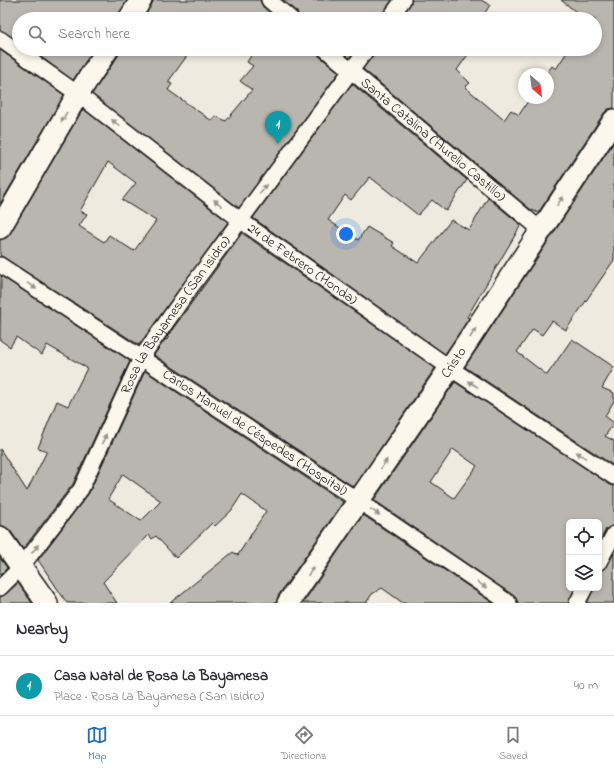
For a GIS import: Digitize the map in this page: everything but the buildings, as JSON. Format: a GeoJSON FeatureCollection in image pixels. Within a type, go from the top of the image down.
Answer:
{"type":"FeatureCollection","features":[{"type":"Feature","properties":{"kind":"street"},"geometry":{"type":"LineString","coordinates":[[134,12],[142,0]]}},
{"type":"Feature","properties":{"kind":"street"},"geometry":{"type":"LineString","coordinates":[[269,0],[283,12]]}},
{"type":"Feature","properties":{"kind":"street"},"geometry":{"type":"LineString","coordinates":[[394,12],[403,0]]}},
{"type":"Feature","properties":{"kind":"street","name":"24 de Febrero (Honda)"},"geometry":{"type":"LineString","coordinates":[[0,39],[12,47]]}},
{"type":"Feature","properties":{"kind":"street","name":"24 de Febrero (Honda)"},"geometry":{"type":"LineString","coordinates":[[24,56],[78,94],[240,220],[450,368],[614,477]]}},
{"type":"Feature","properties":{"kind":"street"},"geometry":{"type":"LineString","coordinates":[[0,228],[78,94],[103,56]]}},
{"type":"Feature","properties":{"kind":"street","name":"Santa Catalina (Aurelio Castillo)"},"geometry":{"type":"LineString","coordinates":[[333,56],[541,230]]}},
{"type":"Feature","properties":{"kind":"street","name":"Rosa La Bayamesa (San Isidro)"},"geometry":{"type":"LineString","coordinates":[[0,588],[22,566],[81,489],[141,358],[240,220],[362,56]]}},
{"type":"Feature","properties":{"kind":"street","name":"Cristo"},"geometry":{"type":"LineString","coordinates":[[288,603],[450,368],[614,120]]}},
{"type":"Feature","properties":{"kind":"street","name":"Carlos Manuel de Céspedes (Hospital)"},"geometry":{"type":"LineString","coordinates":[[0,264],[359,501],[509,603]]}},
{"type":"Feature","properties":{"kind":"street"},"geometry":{"type":"LineString","coordinates":[[602,556],[614,534]]}},
{"type":"Feature","properties":{"kind":"street"},"geometry":{"type":"LineString","coordinates":[[0,537],[47,603]]}},
{"type":"Feature","properties":{"kind":"street"},"geometry":{"type":"LineString","coordinates":[[577,603],[583,591]]}},
{"type":"Feature","properties":{"kind":"place","name":"Casa Natal de Rosa La Bayamesa"},"geometry":{"type":"Point","coordinates":[278,144]}}]}
